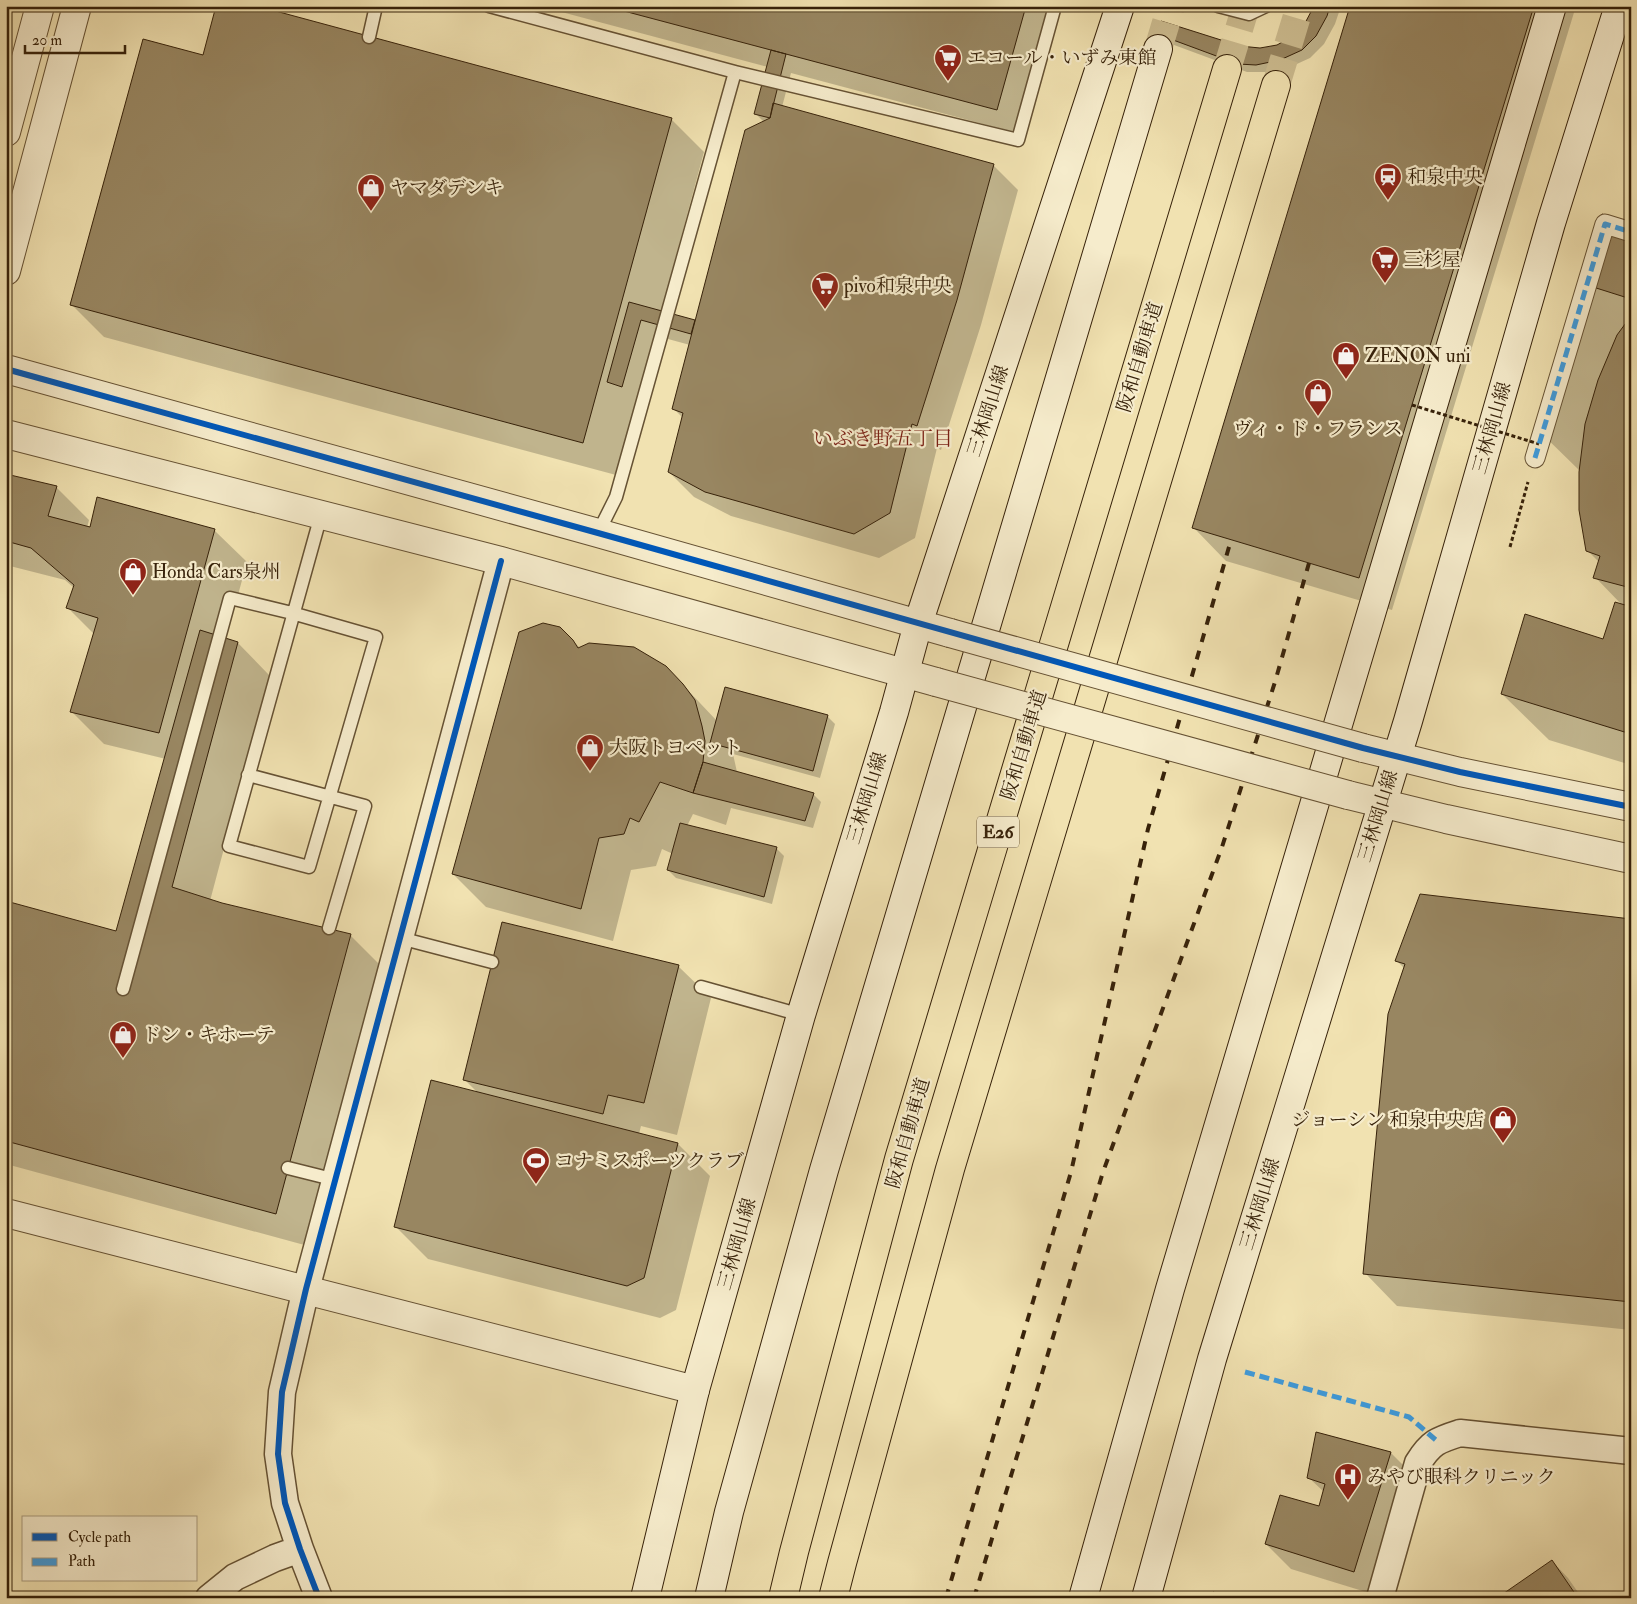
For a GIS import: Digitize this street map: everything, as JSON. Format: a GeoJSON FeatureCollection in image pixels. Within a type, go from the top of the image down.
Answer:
{"type":"FeatureCollection","features":[{"type":"Feature","properties":{"kind":"highway","name":"阪和自動車道"},"geometry":{"type":"LineString","coordinates":[[784,1598],[797,1542],[899,1159],[1227,70]]}},
{"type":"Feature","properties":{"kind":"highway","name":"E26"},"geometry":{"type":"LineString","coordinates":[[834,1598],[844,1554],[953,1160],[1276,85]]}},
{"type":"Feature","properties":{"kind":"main road"},"geometry":{"type":"LineString","coordinates":[[6,132],[40,6]]}},
{"type":"Feature","properties":{"kind":"main road"},"geometry":{"type":"LineString","coordinates":[[6,271],[77,6]]}},
{"type":"Feature","properties":{"kind":"main road","name":"三林岡山線"},"geometry":{"type":"LineString","coordinates":[[645,1598],[695,1390],[801,1015],[918,624],[1120,6]]}},
{"type":"Feature","properties":{"kind":"main road"},"geometry":{"type":"LineString","coordinates":[[1084,1598],[1170,1289],[1552,6]]}},
{"type":"Feature","properties":{"kind":"main road","name":"三林岡山線"},"geometry":{"type":"LineString","coordinates":[[1146,1598],[1212,1359],[1383,804],[1551,223],[1619,6]]}},
{"type":"Feature","properties":{"kind":"main road"},"geometry":{"type":"LineString","coordinates":[[710,1598],[729,1512],[824,1170],[1158,49]]}},
{"type":"Feature","properties":{"kind":"main road"},"geometry":{"type":"LineString","coordinates":[[6,369],[1362,748],[1460,772],[1631,807]]}},
{"type":"Feature","properties":{"kind":"main road"},"geometry":{"type":"LineString","coordinates":[[6,434],[501,561],[1348,795],[1446,820],[1631,859]]}},
{"type":"Feature","properties":{"kind":"main road"},"geometry":{"type":"LineString","coordinates":[[6,1213],[695,1390]]}},
{"type":"Feature","properties":{"kind":"street"},"geometry":{"type":"LineString","coordinates":[[1537,451],[1605,224],[1631,232]]}},
{"type":"Feature","properties":{"kind":"street"},"geometry":{"type":"LineString","coordinates":[[319,1598],[285,1503],[278,1454],[282,1392],[306,1289],[501,561]]}},
{"type":"Feature","properties":{"kind":"street"},"geometry":{"type":"LineString","coordinates":[[1380,1598],[1418,1463],[1426,1450],[1437,1441],[1460,1433],[1631,1451]]}},
{"type":"Feature","properties":{"kind":"street"},"geometry":{"type":"LineString","coordinates":[[209,1598],[235,1577],[275,1558],[300,1549]]}},
{"type":"Feature","properties":{"kind":"lane"},"geometry":{"type":"LineString","coordinates":[[369,37],[376,6]]}},
{"type":"Feature","properties":{"kind":"lane"},"geometry":{"type":"LineString","coordinates":[[489,6],[735,72],[1018,140],[1055,6]]}},
{"type":"Feature","properties":{"kind":"lane"},"geometry":{"type":"LineString","coordinates":[[1218,6],[1249,14],[1266,6]]}},
{"type":"Feature","properties":{"kind":"lane"},"geometry":{"type":"LineString","coordinates":[[598,533],[616,497],[735,72]]}},
{"type":"Feature","properties":{"kind":"lane"},"geometry":{"type":"LineString","coordinates":[[123,989],[230,598],[292,613],[376,637],[309,867],[229,846],[292,613],[321,515]]}},
{"type":"Feature","properties":{"kind":"lane"},"geometry":{"type":"LineString","coordinates":[[248,775],[365,806],[329,928]]}},
{"type":"Feature","properties":{"kind":"lane"},"geometry":{"type":"LineString","coordinates":[[400,938],[492,962]]}},
{"type":"Feature","properties":{"kind":"lane"},"geometry":{"type":"LineString","coordinates":[[701,987],[801,1015]]}},
{"type":"Feature","properties":{"kind":"lane"},"geometry":{"type":"LineString","coordinates":[[288,1168],[336,1180]]}},
{"type":"Feature","properties":{"kind":"path"},"geometry":{"type":"LineString","coordinates":[[1412,405],[1537,451],[1510,547]]}},
{"type":"Feature","properties":{"kind":"building","name":"ヤマダデンキ"},"geometry":{"type":"Polygon","coordinates":[[[216,6],[257,6],[672,118],[583,443],[70,305],[143,39],[203,55],[216,6]]]}},
{"type":"Feature","properties":{"kind":"building","name":"エコール・いずみ東館"},"geometry":{"type":"Polygon","coordinates":[[[605,6],[1026,6],[997,110],[605,6]]]}},
{"type":"Feature","properties":{"kind":"building"},"geometry":{"type":"Polygon","coordinates":[[[1314,6],[1330,6],[1327,16],[1316,36],[1302,50],[1280,60],[1256,65],[1238,64],[1157,34],[1161,21],[1240,46],[1260,48],[1277,45],[1293,36],[1304,25],[1314,6]]]}},
{"type":"Feature","properties":{"kind":"building"},"geometry":{"type":"Polygon","coordinates":[[[1350,6],[1534,6],[1359,578],[1192,528],[1350,6]]]}},
{"type":"Feature","properties":{"kind":"building"},"geometry":{"type":"Polygon","coordinates":[[[771,50],[786,54],[770,118],[754,114],[771,50]]]}},
{"type":"Feature","properties":{"kind":"building","name":"pivo和泉中央"},"geometry":{"type":"Polygon","coordinates":[[[773,103],[994,164],[957,300],[917,426],[912,424],[890,513],[854,534],[705,492],[668,472],[683,413],[672,409],[745,130],[770,118],[773,103]]]}},
{"type":"Feature","properties":{"kind":"building"},"geometry":{"type":"Polygon","coordinates":[[[1602,214],[1631,224],[1631,299],[1593,287],[1536,429],[1602,214]]]}},
{"type":"Feature","properties":{"kind":"building"},"geometry":{"type":"Polygon","coordinates":[[[629,302],[695,320],[691,334],[641,320],[622,387],[607,382],[629,302]]]}},
{"type":"Feature","properties":{"kind":"building"},"geometry":{"type":"Polygon","coordinates":[[[1631,316],[1631,588],[1593,578],[1600,556],[1586,551],[1579,510],[1579,472],[1585,424],[1598,380],[1617,335],[1631,316]]]}},
{"type":"Feature","properties":{"kind":"building","name":"Honda Cars泉州"},"geometry":{"type":"Polygon","coordinates":[[[6,474],[57,486],[48,516],[90,527],[97,497],[215,529],[159,733],[70,712],[98,618],[66,608],[74,585],[31,548],[6,541],[6,474]]]}},
{"type":"Feature","properties":{"kind":"building"},"geometry":{"type":"Polygon","coordinates":[[[1631,588],[1631,734],[1501,694],[1525,614],[1603,639],[1615,602],[1625,605],[1631,588]]]}},
{"type":"Feature","properties":{"kind":"building","name":"大阪トヨペット"},"geometry":{"type":"Polygon","coordinates":[[[543,623],[560,627],[578,648],[589,643],[634,647],[666,666],[695,700],[705,741],[703,762],[693,793],[660,782],[639,822],[630,818],[624,834],[599,838],[581,909],[452,874],[519,632],[543,623]]]}},
{"type":"Feature","properties":{"kind":"building"},"geometry":{"type":"Polygon","coordinates":[[[200,630],[238,642],[172,887],[222,903],[351,934],[276,1214],[6,1141],[6,901],[116,931],[200,630]]]}},
{"type":"Feature","properties":{"kind":"building"},"geometry":{"type":"Polygon","coordinates":[[[725,687],[828,715],[813,771],[710,743],[725,687]]]}},
{"type":"Feature","properties":{"kind":"building"},"geometry":{"type":"Polygon","coordinates":[[[703,762],[814,793],[805,821],[693,793],[703,762]]]}},
{"type":"Feature","properties":{"kind":"building"},"geometry":{"type":"Polygon","coordinates":[[[680,823],[777,847],[764,897],[667,870],[680,823]]]}},
{"type":"Feature","properties":{"kind":"building","name":"ジョーシン 和泉中央店"},"geometry":{"type":"Polygon","coordinates":[[[1420,894],[1631,919],[1631,1302],[1363,1274],[1388,1014],[1405,964],[1395,961],[1420,894]]]}},
{"type":"Feature","properties":{"kind":"building"},"geometry":{"type":"Polygon","coordinates":[[[502,922],[679,965],[644,1103],[608,1095],[603,1114],[463,1080],[502,922]]]}},
{"type":"Feature","properties":{"kind":"building","name":"コナミスポーツクラブ"},"geometry":{"type":"Polygon","coordinates":[[[431,1080],[678,1143],[644,1278],[627,1286],[394,1227],[431,1080]]]}},
{"type":"Feature","properties":{"kind":"building","name":"みやび眼科クリニック"},"geometry":{"type":"Polygon","coordinates":[[[1316,1432],[1391,1452],[1354,1572],[1265,1544],[1280,1495],[1319,1506],[1325,1484],[1307,1478],[1316,1432]]]}},
{"type":"Feature","properties":{"kind":"building"},"geometry":{"type":"Polygon","coordinates":[[[1552,1560],[1578,1598],[1497,1598],[1552,1560]]]}},
{"type":"Feature","properties":{"kind":"building"},"geometry":{"type":"Polygon","coordinates":[[[1213,1592],[1232,1598],[1211,1598],[1213,1592]]]}},
{"type":"Feature","properties":{"kind":"tunnel"},"geometry":{"type":"LineString","coordinates":[[1158,49],[1171,6]]}},
{"type":"Feature","properties":{"kind":"tunnel"},"geometry":{"type":"LineString","coordinates":[[1227,69],[1246,6]]}},
{"type":"Feature","properties":{"kind":"tunnel"},"geometry":{"type":"LineString","coordinates":[[1276,85],[1300,6]]}},
{"type":"Feature","properties":{"kind":"railway"},"geometry":{"type":"LineString","coordinates":[[946,1598],[1071,1172],[1148,829],[1231,540]]}},
{"type":"Feature","properties":{"kind":"railway"},"geometry":{"type":"LineString","coordinates":[[974,1598],[1103,1172],[1222,847],[1275,682],[1309,563]]}},
{"type":"Feature","properties":{"kind":"marked path"},"geometry":{"type":"LineString","coordinates":[[1535,458],[1605,224],[1631,232]]}},
{"type":"Feature","properties":{"kind":"marked path"},"geometry":{"type":"LineString","coordinates":[[1245,1372],[1409,1417],[1437,1441]]}},
{"type":"Feature","properties":{"kind":"cycle path"},"geometry":{"type":"LineString","coordinates":[[6,369],[1363,748],[1460,772],[1631,807]]}},
{"type":"Feature","properties":{"kind":"cycle path"},"geometry":{"type":"LineString","coordinates":[[319,1598],[285,1503],[278,1454],[282,1392],[306,1289],[501,561]]}},
{"type":"Feature","properties":{"kind":"place","name":"エコール・いずみ東館"},"geometry":{"type":"Point","coordinates":[948,82]}},
{"type":"Feature","properties":{"kind":"place","name":"和泉中央"},"geometry":{"type":"Point","coordinates":[1388,201]}},
{"type":"Feature","properties":{"kind":"place","name":"ヤマダデンキ"},"geometry":{"type":"Point","coordinates":[371,212]}},
{"type":"Feature","properties":{"kind":"place","name":"三杉屋"},"geometry":{"type":"Point","coordinates":[1385,284]}},
{"type":"Feature","properties":{"kind":"place","name":"pivo和泉中央"},"geometry":{"type":"Point","coordinates":[825,310]}},
{"type":"Feature","properties":{"kind":"place","name":"ZENON uni"},"geometry":{"type":"Point","coordinates":[1346,380]}},
{"type":"Feature","properties":{"kind":"place","name":"ヴィ・ド・フランス"},"geometry":{"type":"Point","coordinates":[1318,417]}},
{"type":"Feature","properties":{"kind":"place","name":"Honda Cars泉州"},"geometry":{"type":"Point","coordinates":[133,596]}},
{"type":"Feature","properties":{"kind":"place","name":"大阪トヨペット"},"geometry":{"type":"Point","coordinates":[590,772]}},
{"type":"Feature","properties":{"kind":"place","name":"ドン・キホーテ"},"geometry":{"type":"Point","coordinates":[123,1059]}},
{"type":"Feature","properties":{"kind":"place","name":"ジョーシン 和泉中央店"},"geometry":{"type":"Point","coordinates":[1503,1144]}},
{"type":"Feature","properties":{"kind":"place","name":"コナミスポーツクラブ"},"geometry":{"type":"Point","coordinates":[536,1185]}},
{"type":"Feature","properties":{"kind":"place","name":"みやび眼科クリニック"},"geometry":{"type":"Point","coordinates":[1348,1501]}},
{"type":"Feature","properties":{"kind":"district","name":"いぶき野五丁目"},"geometry":{"type":"Point","coordinates":[883,438]}}]}
